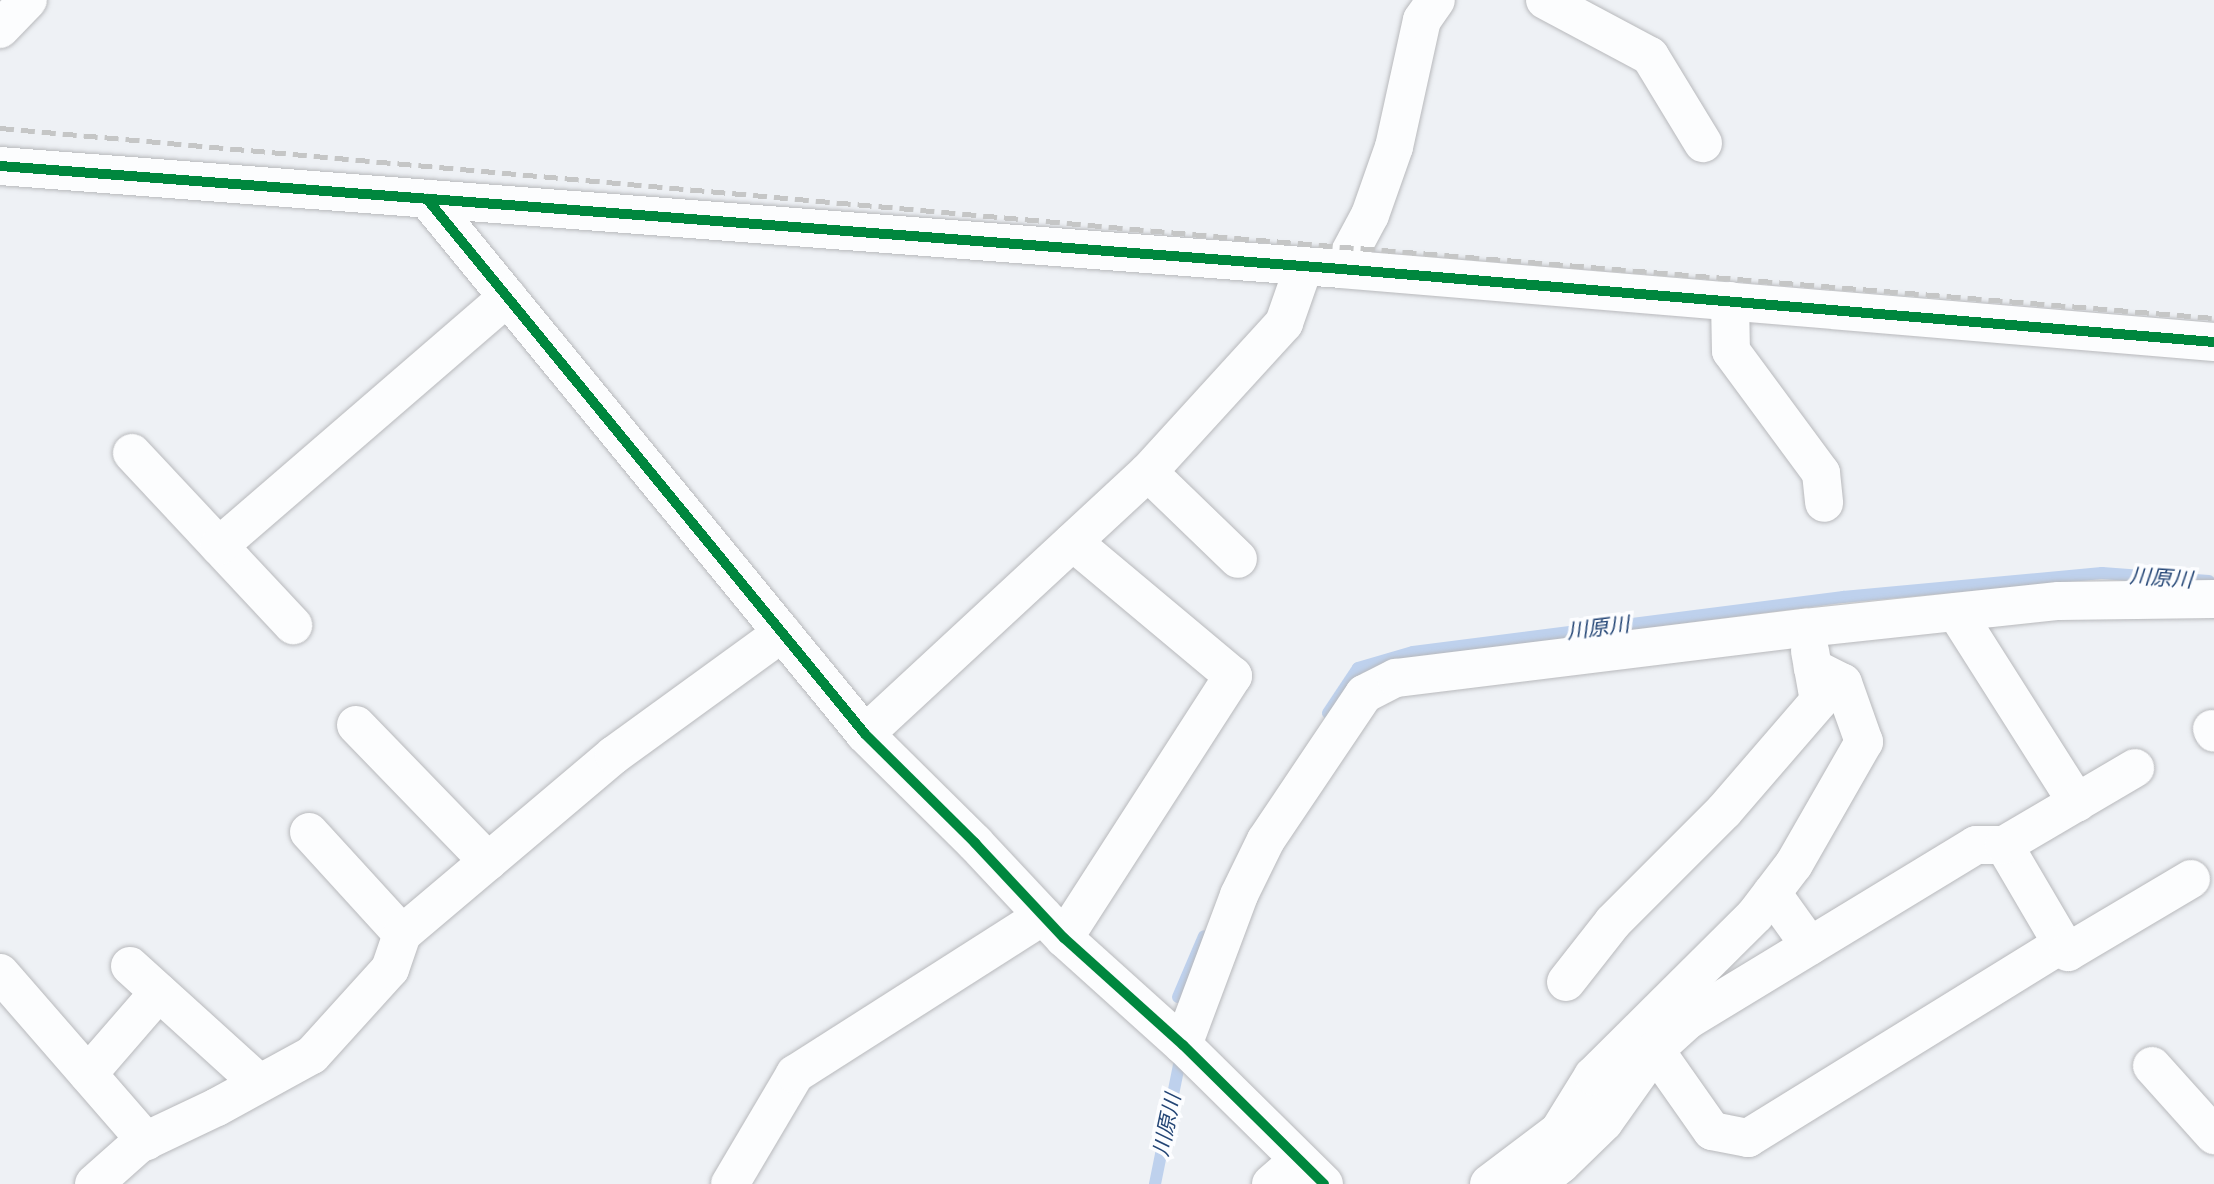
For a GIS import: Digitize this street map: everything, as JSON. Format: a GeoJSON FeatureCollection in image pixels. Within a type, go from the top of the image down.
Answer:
{"type":"FeatureCollection","features":[{"type":"Feature","properties":{"kind":"street"},"geometry":{"type":"LineString","coordinates":[[0,29],[28,0]]}},
{"type":"Feature","properties":{"kind":"street"},"geometry":{"type":"LineString","coordinates":[[1341,269],[1370,215],[1394,147],[1422,20],[1436,0]]}},
{"type":"Feature","properties":{"kind":"street"},"geometry":{"type":"LineString","coordinates":[[1545,0],[1650,56],[1703,143]]}},
{"type":"Feature","properties":{"kind":"street"},"geometry":{"type":"LineString","coordinates":[[0,166],[1304,266],[2214,342]]}},
{"type":"Feature","properties":{"kind":"street"},"geometry":{"type":"LineString","coordinates":[[427,199],[865,734],[1053,927],[1183,1045],[1298,1176]]}},
{"type":"Feature","properties":{"kind":"street"},"geometry":{"type":"LineString","coordinates":[[865,734],[1148,472],[1284,323],[1304,266]]}},
{"type":"Feature","properties":{"kind":"street"},"geometry":{"type":"LineString","coordinates":[[219,547],[507,297]]}},
{"type":"Feature","properties":{"kind":"street"},"geometry":{"type":"LineString","coordinates":[[1730,301],[1731,351],[1821,473],[1824,503]]}},
{"type":"Feature","properties":{"kind":"street"},"geometry":{"type":"LineString","coordinates":[[132,453],[293,625]]}},
{"type":"Feature","properties":{"kind":"street"},"geometry":{"type":"LineString","coordinates":[[1148,472],[1238,559]]}},
{"type":"Feature","properties":{"kind":"street"},"geometry":{"type":"LineString","coordinates":[[730,1184],[795,1074],[1053,927],[1233,676],[1073,542]]}},
{"type":"Feature","properties":{"kind":"street"},"geometry":{"type":"LineString","coordinates":[[1183,1045],[1239,895],[1266,840],[1364,694],[1396,678],[1805,628],[2059,601],[2214,599]]}},
{"type":"Feature","properties":{"kind":"street"},"geometry":{"type":"LineString","coordinates":[[1956,612],[2077,803]]}},
{"type":"Feature","properties":{"kind":"street"},"geometry":{"type":"LineString","coordinates":[[1566,982],[1613,922],[1724,811],[1819,701],[1805,628]]}},
{"type":"Feature","properties":{"kind":"street"},"geometry":{"type":"LineString","coordinates":[[93,1184],[146,1141],[312,1055],[390,969],[402,934],[614,755],[782,633]]}},
{"type":"Feature","properties":{"kind":"street"},"geometry":{"type":"LineString","coordinates":[[1489,1184],[1559,1131],[1593,1076],[1755,915],[1794,864],[1864,742],[1843,683],[1813,668]]}},
{"type":"Feature","properties":{"kind":"street"},"geometry":{"type":"LineString","coordinates":[[356,725],[488,861]]}},
{"type":"Feature","properties":{"kind":"street"},"geometry":{"type":"LineString","coordinates":[[1536,1184],[1562,1164],[1604,1122],[1656,1050],[1688,1020],[1976,845],[2004,845],[2135,768]]}},
{"type":"Feature","properties":{"kind":"street"},"geometry":{"type":"LineString","coordinates":[[309,832],[402,934]]}},
{"type":"Feature","properties":{"kind":"street"},"geometry":{"type":"LineString","coordinates":[[2004,845],[2068,952],[2190,879]]}},
{"type":"Feature","properties":{"kind":"street"},"geometry":{"type":"LineString","coordinates":[[1772,893],[1810,946]]}},
{"type":"Feature","properties":{"kind":"street"},"geometry":{"type":"LineString","coordinates":[[1656,1050],[1712,1131],[1748,1138],[2063,944]]}},
{"type":"Feature","properties":{"kind":"street"},"geometry":{"type":"LineString","coordinates":[[130,965],[259,1083]]}},
{"type":"Feature","properties":{"kind":"street"},"geometry":{"type":"LineString","coordinates":[[0,973],[146,1141]]}},
{"type":"Feature","properties":{"kind":"street"},"geometry":{"type":"LineString","coordinates":[[88,1074],[159,992]]}},
{"type":"Feature","properties":{"kind":"street"},"geometry":{"type":"LineString","coordinates":[[2152,1066],[2214,1135]]}},
{"type":"Feature","properties":{"kind":"waterway","name":"川原川"},"geometry":{"type":"LineString","coordinates":[[1328,713],[1358,668],[1413,652],[1843,597],[2102,573],[2209,581]]}},
{"type":"Feature","properties":{"kind":"waterway","name":"川原川"},"geometry":{"type":"LineString","coordinates":[[1178,997],[1204,936]]}},
{"type":"Feature","properties":{"kind":"waterway","name":"川原川"},"geometry":{"type":"LineString","coordinates":[[1155,1184],[1179,1065]]}},
{"type":"Feature","properties":{"kind":"railway"},"geometry":{"type":"LineString","coordinates":[[0,128],[1235,238],[2214,318]]}},
{"type":"Feature","properties":{"kind":"cycle path"},"geometry":{"type":"LineString","coordinates":[[0,166],[1341,269],[2214,342]]}},
{"type":"Feature","properties":{"kind":"cycle path"},"geometry":{"type":"LineString","coordinates":[[427,199],[865,734],[975,843],[1064,938],[1183,1045],[1324,1184]]}}]}
